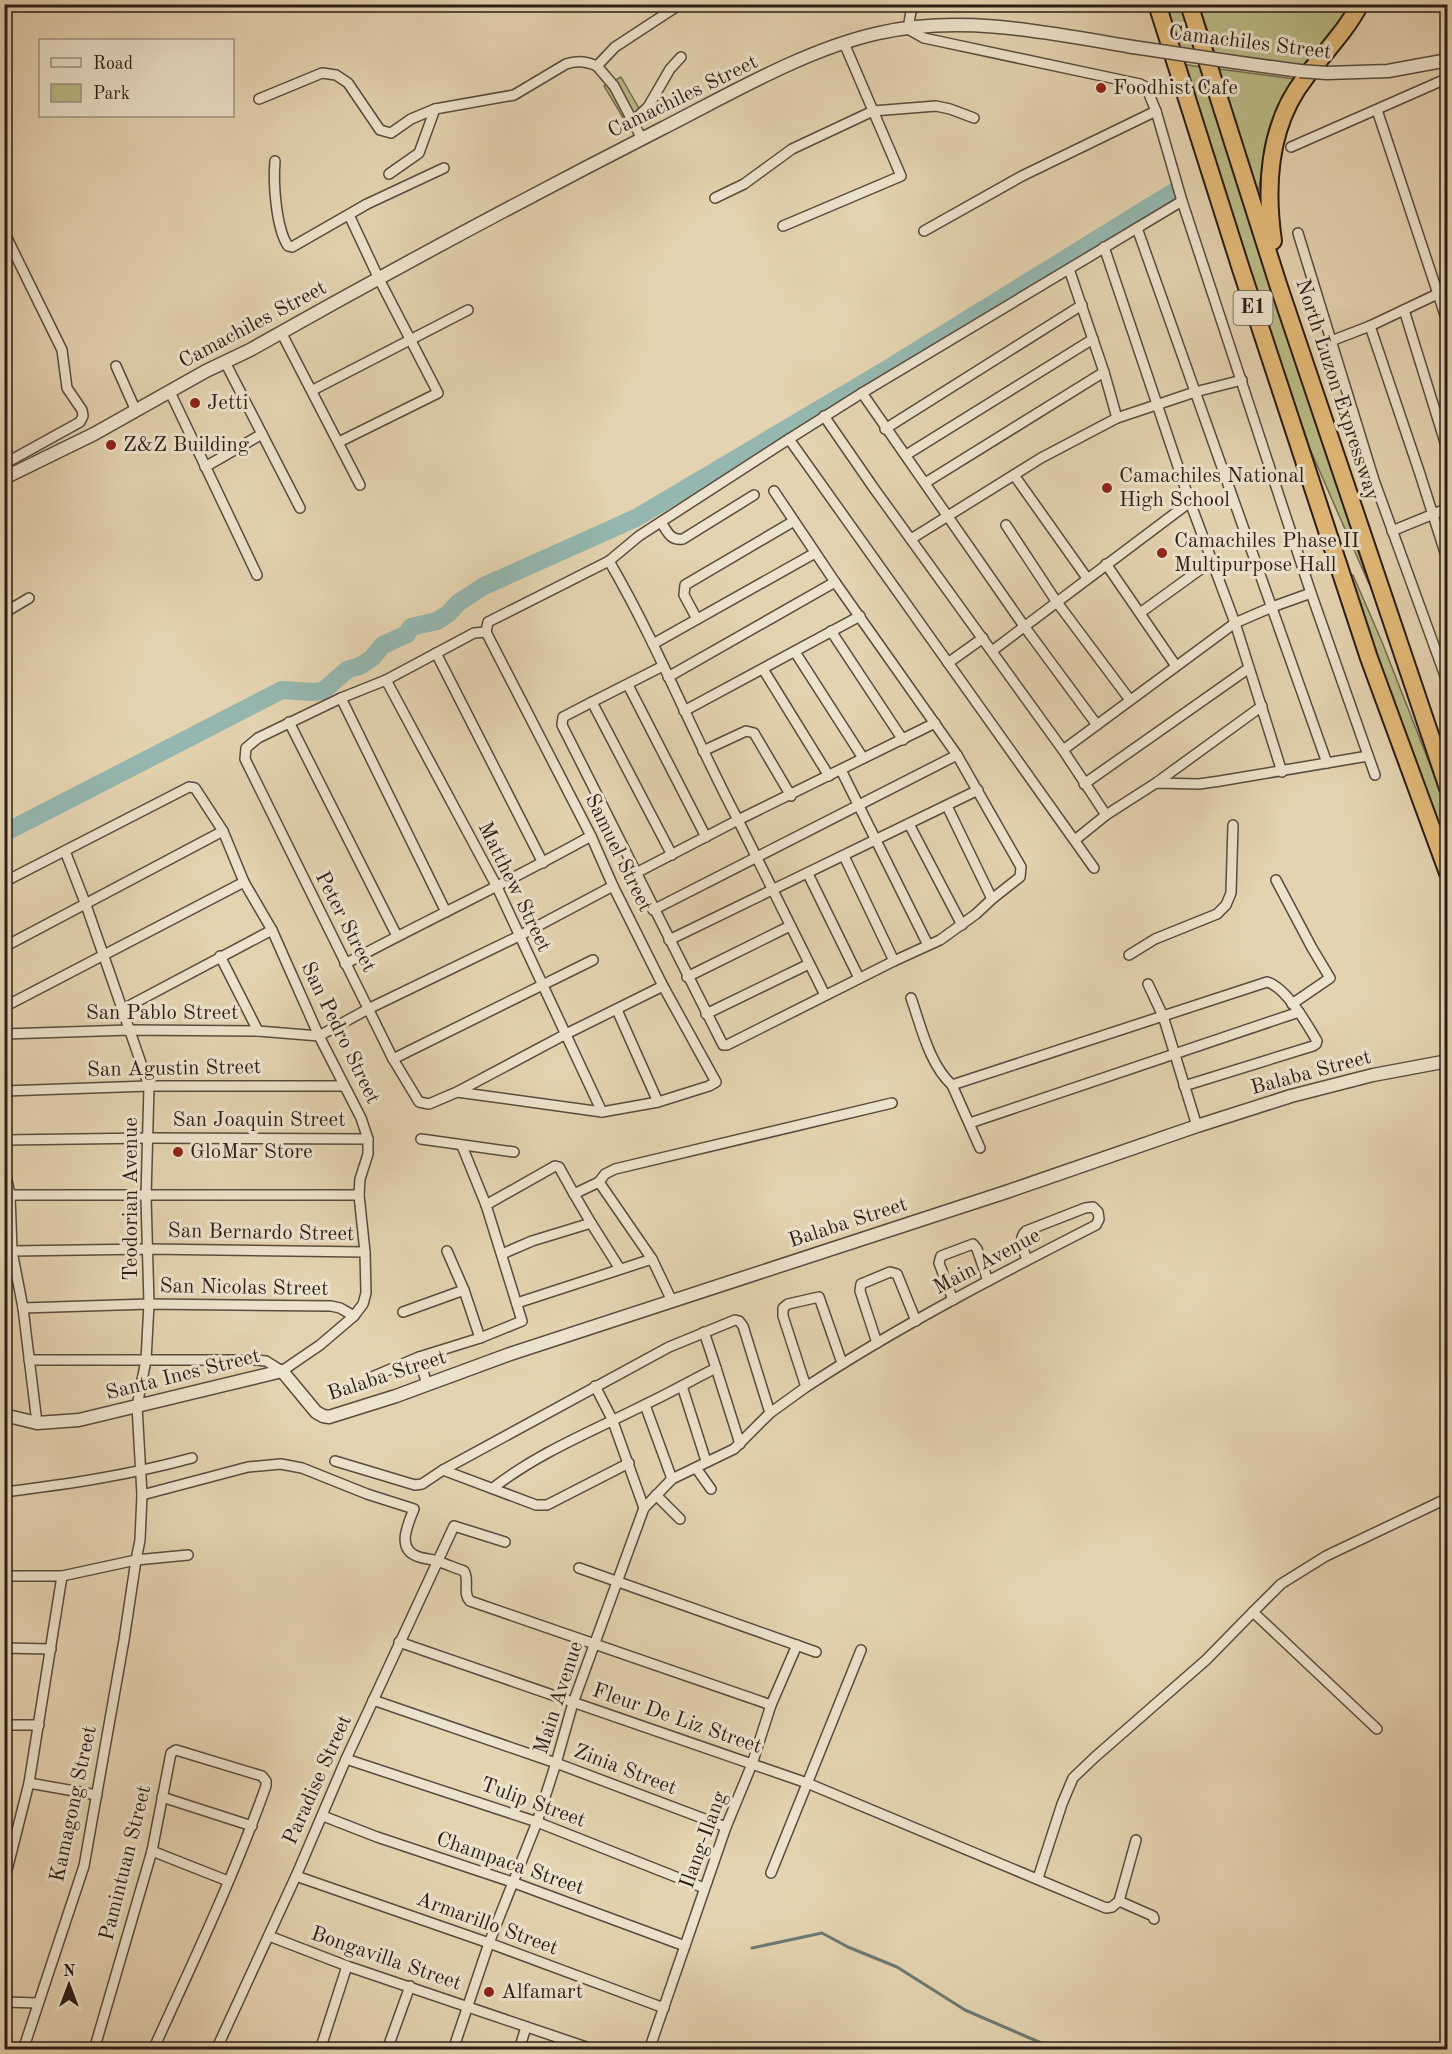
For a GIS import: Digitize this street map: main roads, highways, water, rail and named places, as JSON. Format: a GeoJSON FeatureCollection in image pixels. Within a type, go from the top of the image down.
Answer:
{"type":"FeatureCollection","features":[{"type":"Feature","properties":{"kind":"highway","name":"E1"},"geometry":{"type":"LineString","coordinates":[[1145,4],[1178,70]]}},
{"type":"Feature","properties":{"kind":"highway","name":"E1"},"geometry":{"type":"LineString","coordinates":[[1157,4],[1246,285],[1369,658],[1448,873]]}},
{"type":"Feature","properties":{"kind":"highway","name":"North Luzon Expressway"},"geometry":{"type":"LineString","coordinates":[[1189,4],[1278,284],[1448,788]]}},
{"type":"Feature","properties":{"kind":"highway","name":"E1"},"geometry":{"type":"LineString","coordinates":[[1278,284],[1270,223],[1269,194],[1277,133],[1295,93],[1360,4]]}},
{"type":"Feature","properties":{"kind":"waterway"},"geometry":{"type":"LineString","coordinates":[[4,833],[282,690],[323,691],[347,670],[362,665],[372,658],[383,645],[407,634],[411,627],[437,621],[458,603],[484,586],[636,518],[884,371],[1172,193]]}},
{"type":"Feature","properties":{"kind":"waterway"},"geometry":{"type":"LineString","coordinates":[[752,1948],[822,1933],[848,1947],[897,1967],[965,2010],[1046,2045],[1087,2043],[1112,2050]]}},
{"type":"Feature","properties":{"kind":"place","name":"Foodhist Cafe"},"geometry":{"type":"Point","coordinates":[1101,88]}},
{"type":"Feature","properties":{"kind":"place","name":"Jetti"},"geometry":{"type":"Point","coordinates":[195,403]}},
{"type":"Feature","properties":{"kind":"place","name":"Z&Z Building"},"geometry":{"type":"Point","coordinates":[111,445]}},
{"type":"Feature","properties":{"kind":"place","name":"Camachiles National High School"},"geometry":{"type":"Point","coordinates":[1107,488]}},
{"type":"Feature","properties":{"kind":"place","name":"Camachiles Phase II Multipurpose Hall"},"geometry":{"type":"Point","coordinates":[1162,553]}},
{"type":"Feature","properties":{"kind":"place","name":"GloMar Store"},"geometry":{"type":"Point","coordinates":[178,1152]}},
{"type":"Feature","properties":{"kind":"place","name":"Alfamart"},"geometry":{"type":"Point","coordinates":[489,1992]}}]}
